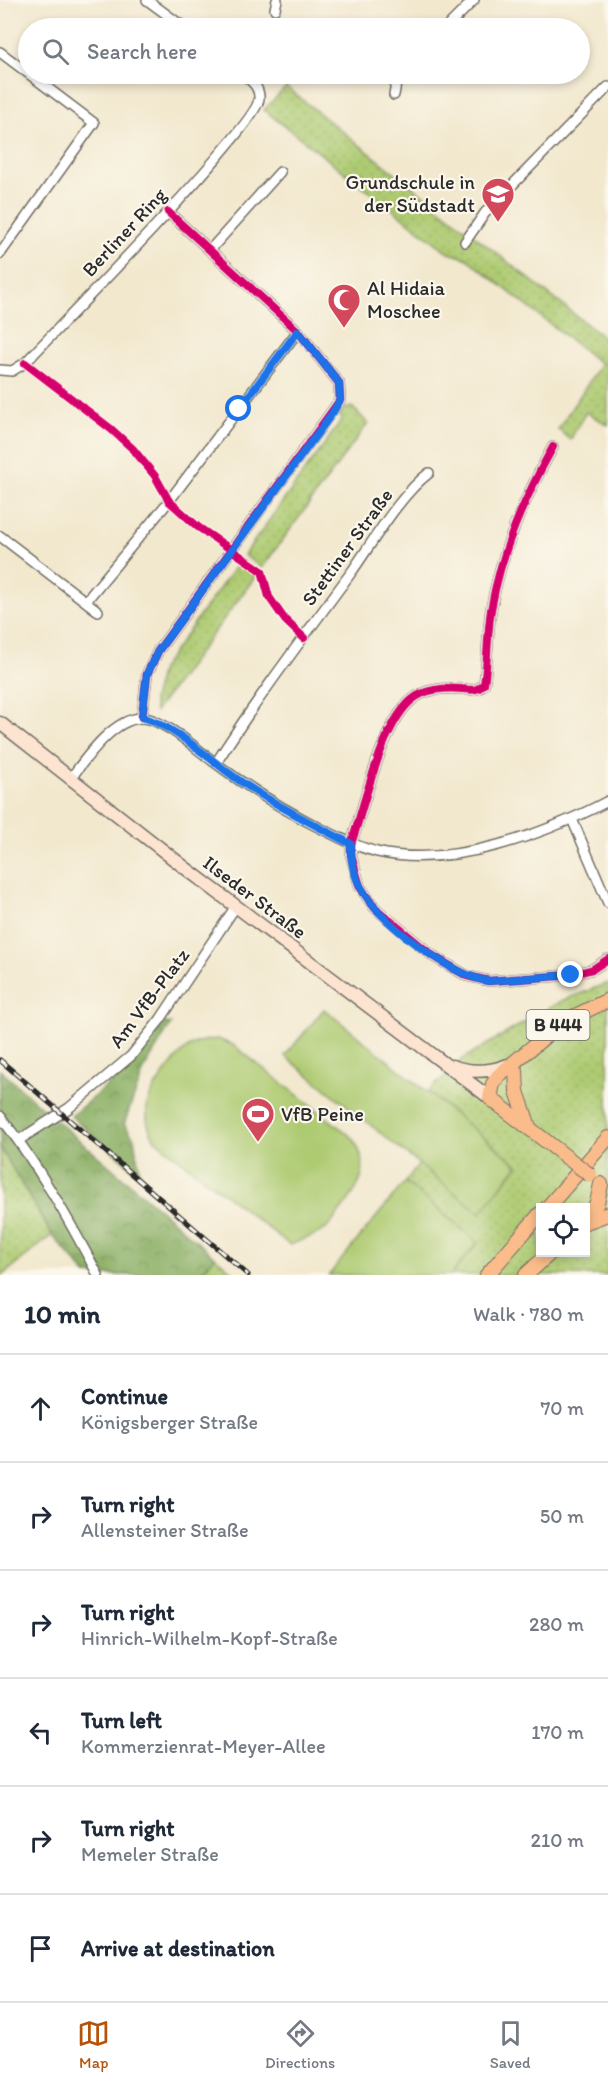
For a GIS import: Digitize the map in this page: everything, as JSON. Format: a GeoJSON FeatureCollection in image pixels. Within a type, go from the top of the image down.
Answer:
{"type":"FeatureCollection","features":[{"type":"Feature","properties":{"kind":"main road","name":"B 444"},"geometry":{"type":"LineString","coordinates":[[513,1068],[561,1023],[605,1002]]}},
{"type":"Feature","properties":{"kind":"main road"},"geometry":{"type":"LineString","coordinates":[[513,1068],[493,1084],[490,1098],[602,1183],[597,1203],[590,1214]]}},
{"type":"Feature","properties":{"kind":"main road"},"geometry":{"type":"LineString","coordinates":[[513,1068],[516,1091],[530,1129]]}},
{"type":"Feature","properties":{"kind":"main road"},"geometry":{"type":"LineString","coordinates":[[551,1203],[608,1138]]}},
{"type":"Feature","properties":{"kind":"main road"},"geometry":{"type":"LineString","coordinates":[[590,1219],[608,1214]]}},
{"type":"Feature","properties":{"kind":"main road"},"geometry":{"type":"LineString","coordinates":[[487,1275],[536,1219]]}},
{"type":"Feature","properties":{"kind":"main road"},"geometry":{"type":"LineString","coordinates":[[526,1275],[546,1257]]}},
{"type":"Feature","properties":{"kind":"street"},"geometry":{"type":"LineString","coordinates":[[147,0],[171,18]]}},
{"type":"Feature","properties":{"kind":"street"},"geometry":{"type":"LineString","coordinates":[[456,18],[474,0]]}},
{"type":"Feature","properties":{"kind":"street"},"geometry":{"type":"LineString","coordinates":[[0,52],[18,66]]}},
{"type":"Feature","properties":{"kind":"street"},"geometry":{"type":"LineString","coordinates":[[0,254],[94,123],[42,84]]}},
{"type":"Feature","properties":{"kind":"street","name":"Berliner Ring"},"geometry":{"type":"LineString","coordinates":[[0,370],[12,371],[25,363],[224,150],[256,109],[260,99],[256,84]]}},
{"type":"Feature","properties":{"kind":"street"},"geometry":{"type":"LineString","coordinates":[[394,95],[396,84]]}},
{"type":"Feature","properties":{"kind":"street"},"geometry":{"type":"LineString","coordinates":[[465,242],[485,213],[608,87]]}},
{"type":"Feature","properties":{"kind":"street"},"geometry":{"type":"LineString","coordinates":[[210,250],[280,172]]}},
{"type":"Feature","properties":{"kind":"street"},"geometry":{"type":"LineString","coordinates":[[142,717],[147,674],[158,651],[340,400],[339,383],[298,331],[168,212]]}},
{"type":"Feature","properties":{"kind":"street"},"geometry":{"type":"LineString","coordinates":[[86,601],[169,501],[298,331]]}},
{"type":"Feature","properties":{"kind":"street"},"geometry":{"type":"LineString","coordinates":[[554,447],[521,509],[505,551],[491,609],[483,684],[476,690],[444,688],[427,691],[407,704],[385,741],[351,844],[351,855],[360,887],[371,903],[404,934],[433,956],[467,976],[489,981],[571,975],[593,969],[608,958]]}},
{"type":"Feature","properties":{"kind":"street","name":"Stettiner Straße"},"geometry":{"type":"LineString","coordinates":[[216,763],[254,705],[393,514],[419,480],[429,473]]}},
{"type":"Feature","properties":{"kind":"street"},"geometry":{"type":"LineString","coordinates":[[0,536],[98,611]]}},
{"type":"Feature","properties":{"kind":"street"},"geometry":{"type":"LineString","coordinates":[[71,778],[103,738],[128,721],[142,717],[155,721],[170,730],[268,800],[351,844],[392,854],[460,852],[523,838],[572,819],[608,801]]}},
{"type":"Feature","properties":{"kind":"street","name":"Ilseder Straße"},"geometry":{"type":"LineString","coordinates":[[0,723],[236,906],[490,1098]]}},
{"type":"Feature","properties":{"kind":"street"},"geometry":{"type":"LineString","coordinates":[[572,819],[608,903]]}},
{"type":"Feature","properties":{"kind":"street","name":"Am VfB-Platz"},"geometry":{"type":"LineString","coordinates":[[19,1140],[69,1108],[131,1056],[160,1020],[236,906]]}},
{"type":"Feature","properties":{"kind":"street"},"geometry":{"type":"LineString","coordinates":[[445,1063],[477,1071],[513,1068]]}},
{"type":"Feature","properties":{"kind":"street"},"geometry":{"type":"LineString","coordinates":[[0,1116],[19,1140],[98,1275]]}},
{"type":"Feature","properties":{"kind":"green space"},"geometry":{"type":"Polygon","coordinates":[[[286,87],[608,341],[608,425],[586,412],[570,440],[558,429],[601,364],[466,258],[449,253],[264,110],[286,87]]]}},
{"type":"Feature","properties":{"kind":"green space"},"geometry":{"type":"Polygon","coordinates":[[[352,407],[368,423],[262,568],[244,555],[342,420],[340,415],[344,409],[352,407]]]}},
{"type":"Feature","properties":{"kind":"green space"},"geometry":{"type":"Polygon","coordinates":[[[240,560],[258,573],[155,712],[153,700],[161,669],[240,560]]]}},
{"type":"Feature","properties":{"kind":"green space"},"geometry":{"type":"Polygon","coordinates":[[[608,983],[608,1275],[451,1275],[478,1242],[405,1182],[419,1164],[480,1213],[518,1165],[428,1092],[464,1058],[561,1001],[608,983]]]}},
{"type":"Feature","properties":{"kind":"green space"},"geometry":{"type":"Polygon","coordinates":[[[324,1009],[518,1165],[480,1213],[285,1056],[324,1009]]]}},
{"type":"Feature","properties":{"kind":"green space"},"geometry":{"type":"Polygon","coordinates":[[[164,1022],[171,1024],[145,1067],[124,1124],[134,1138],[140,1175],[71,1116],[116,1078],[164,1022]]]}},
{"type":"Feature","properties":{"kind":"green space","name":"VfB Peine"},"geometry":{"type":"Polygon","coordinates":[[[218,1039],[233,1045],[353,1138],[359,1149],[363,1167],[355,1192],[327,1228],[320,1232],[290,1245],[155,1140],[149,1129],[147,1109],[149,1100],[158,1083],[177,1058],[194,1044],[218,1039]]]}},
{"type":"Feature","properties":{"kind":"green space"},"geometry":{"type":"Polygon","coordinates":[[[0,1070],[215,1257],[199,1275],[87,1275],[52,1235],[0,1147],[0,1070]]]}},
{"type":"Feature","properties":{"kind":"green space"},"geometry":{"type":"Polygon","coordinates":[[[0,1147],[52,1235],[3,1275],[0,1275],[0,1147]]]}},
{"type":"Feature","properties":{"kind":"green space"},"geometry":{"type":"Polygon","coordinates":[[[405,1182],[478,1242],[451,1275],[329,1275],[405,1182]]]}},
{"type":"Feature","properties":{"kind":"green space"},"geometry":{"type":"Polygon","coordinates":[[[215,1257],[237,1275],[199,1275],[215,1257]]]}},
{"type":"Feature","properties":{"kind":"railway"},"geometry":{"type":"LineString","coordinates":[[0,1060],[248,1275]]}},
{"type":"Feature","properties":{"kind":"cycle path"},"geometry":{"type":"LineString","coordinates":[[142,717],[147,674],[158,651],[340,400],[339,383],[298,331],[168,212]]}},
{"type":"Feature","properties":{"kind":"cycle path"},"geometry":{"type":"LineString","coordinates":[[25,363],[111,429],[133,449],[155,476],[169,501],[198,527],[262,571],[269,597],[285,620],[304,638]]}},
{"type":"Feature","properties":{"kind":"cycle path"},"geometry":{"type":"LineString","coordinates":[[553,447],[532,486],[507,546],[491,610],[484,684],[473,690],[446,689],[421,694],[408,704],[396,719],[377,761],[351,844],[351,855],[360,887],[375,908],[433,956],[467,976],[489,981],[571,975],[593,969],[608,959]]}},
{"type":"Feature","properties":{"kind":"place","name":"Grundschule in der Südstadt"},"geometry":{"type":"Point","coordinates":[498,223]}},
{"type":"Feature","properties":{"kind":"place","name":"Al Hidaia Moschee"},"geometry":{"type":"Point","coordinates":[344,329]}},
{"type":"Feature","properties":{"kind":"place","name":"VfB Peine"},"geometry":{"type":"Point","coordinates":[258,1143]}},
{"type":"Feature","properties":{"kind":"route"},"geometry":{"type":"LineString","coordinates":[[239,409],[298,331],[339,383],[340,400],[333,412],[153,659],[147,674],[142,717],[155,721],[170,730],[268,800],[351,844],[351,855],[356,874],[367,898],[404,934],[433,956],[467,976],[479,980],[571,975]]}}]}
